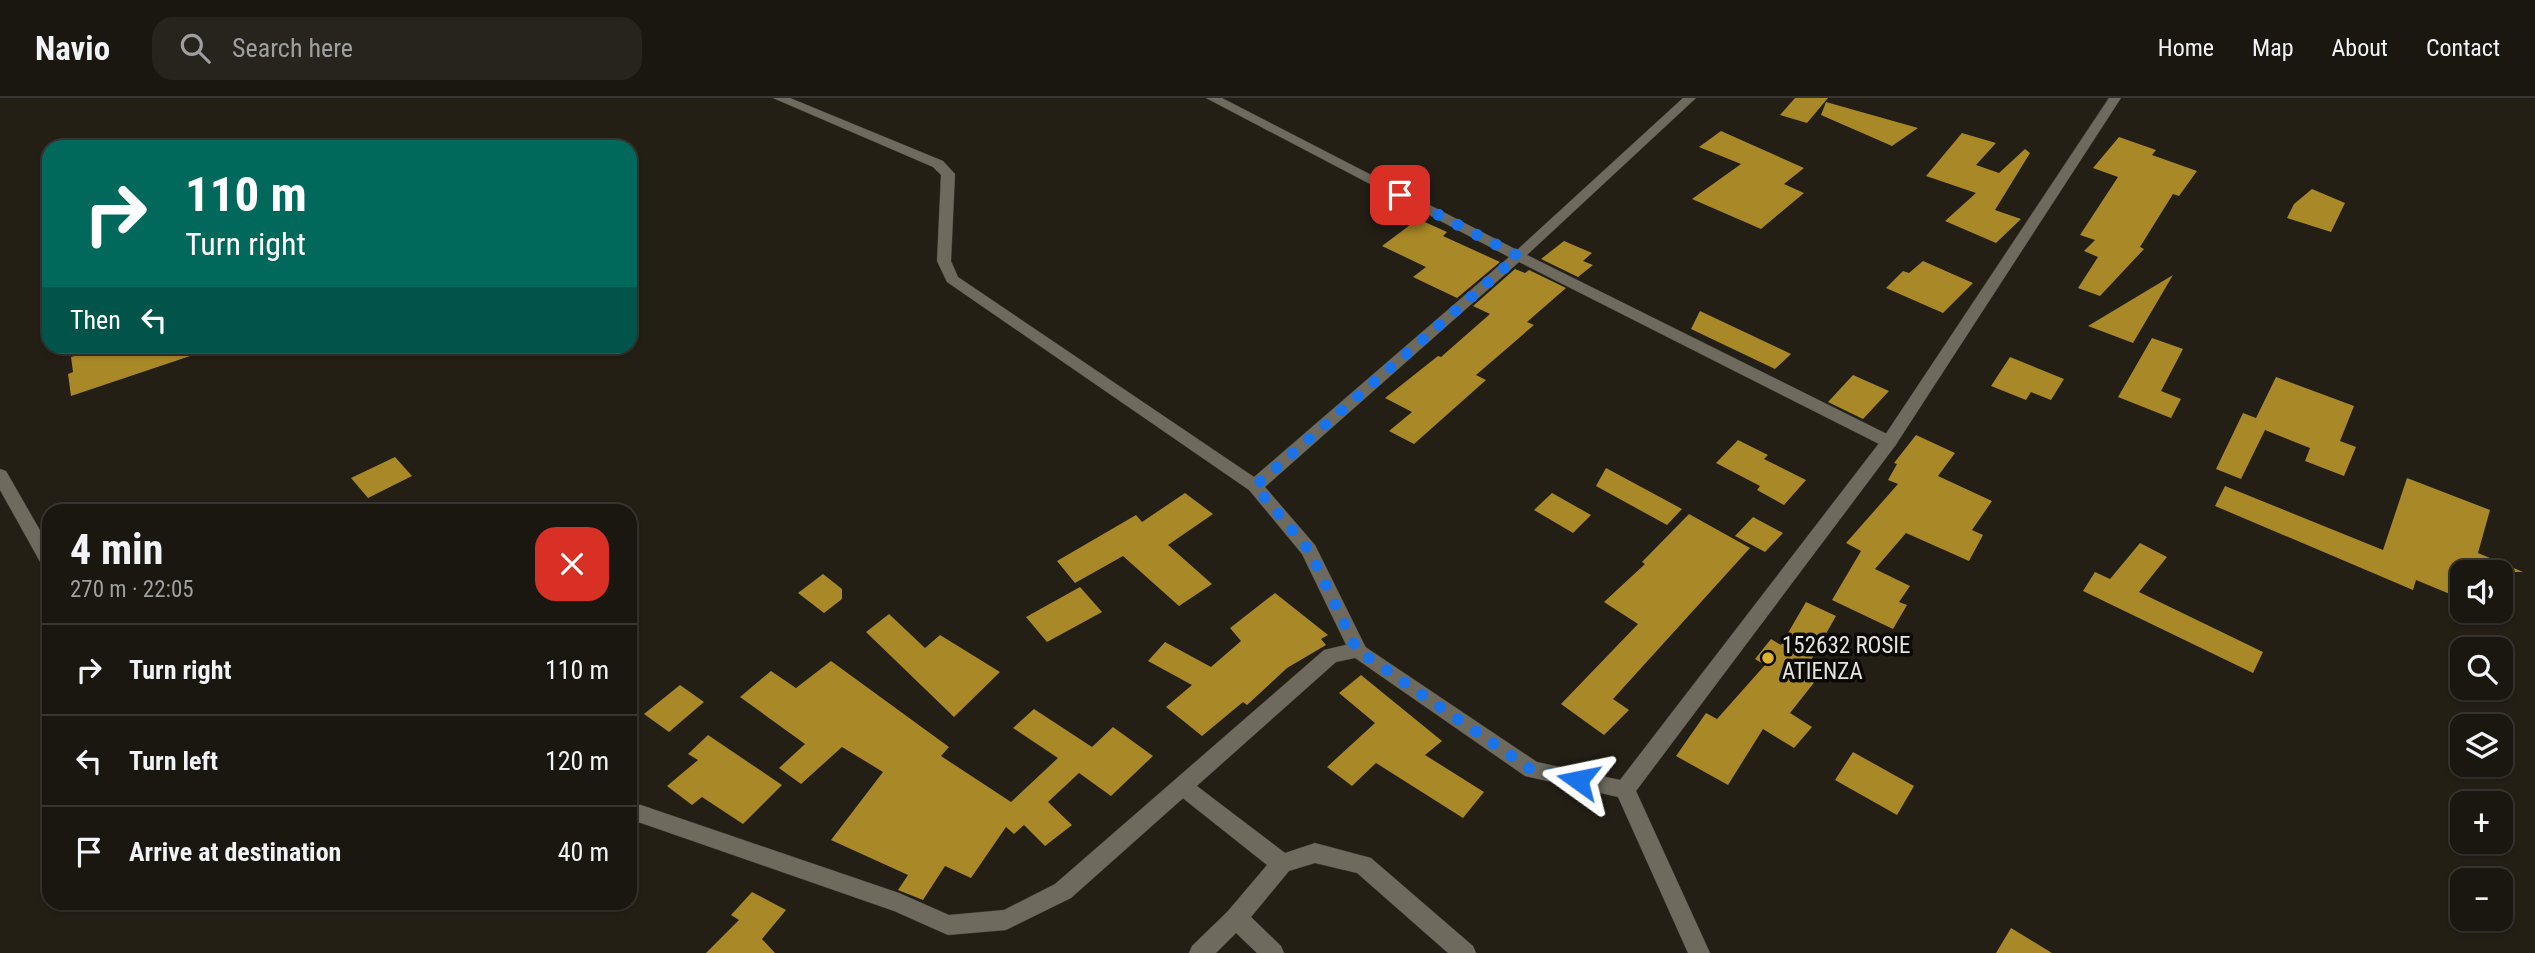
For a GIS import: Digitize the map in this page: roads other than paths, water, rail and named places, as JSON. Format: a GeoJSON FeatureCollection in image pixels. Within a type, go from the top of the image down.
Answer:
{"type":"FeatureCollection","features":[{"type":"Feature","properties":{"kind":"street"},"geometry":{"type":"LineString","coordinates":[[779,98],[938,164],[948,174],[944,261],[952,279],[1255,486],[1309,550],[1357,650],[1532,770],[1625,790]]}},
{"type":"Feature","properties":{"kind":"street"},"geometry":{"type":"LineString","coordinates":[[1212,98],[1518,256],[1889,442]]}},
{"type":"Feature","properties":{"kind":"street"},"geometry":{"type":"LineString","coordinates":[[1255,486],[1518,256],[1690,98]]}},
{"type":"Feature","properties":{"kind":"street"},"geometry":{"type":"LineString","coordinates":[[1625,790],[1889,442],[2115,98]]}},
{"type":"Feature","properties":{"kind":"street"},"geometry":{"type":"LineString","coordinates":[[0,475],[42,550]]}},
{"type":"Feature","properties":{"kind":"street"},"geometry":{"type":"LineString","coordinates":[[637,814],[764,855],[948,925],[1006,920],[1063,891],[1331,655],[1357,650]]}},
{"type":"Feature","properties":{"kind":"street"},"geometry":{"type":"LineString","coordinates":[[1182,786],[1282,864]]}},
{"type":"Feature","properties":{"kind":"street"},"geometry":{"type":"LineString","coordinates":[[1625,790],[1699,953]]}},
{"type":"Feature","properties":{"kind":"street"},"geometry":{"type":"LineString","coordinates":[[1200,953],[1236,918],[1282,864],[1315,853],[1363,865],[1465,953]]}},
{"type":"Feature","properties":{"kind":"street"},"geometry":{"type":"LineString","coordinates":[[1236,918],[1273,953]]}},
{"type":"Feature","properties":{"kind":"place","name":"152632 ROSIE ATIENZA"},"geometry":{"type":"Point","coordinates":[1768,658]}}]}
